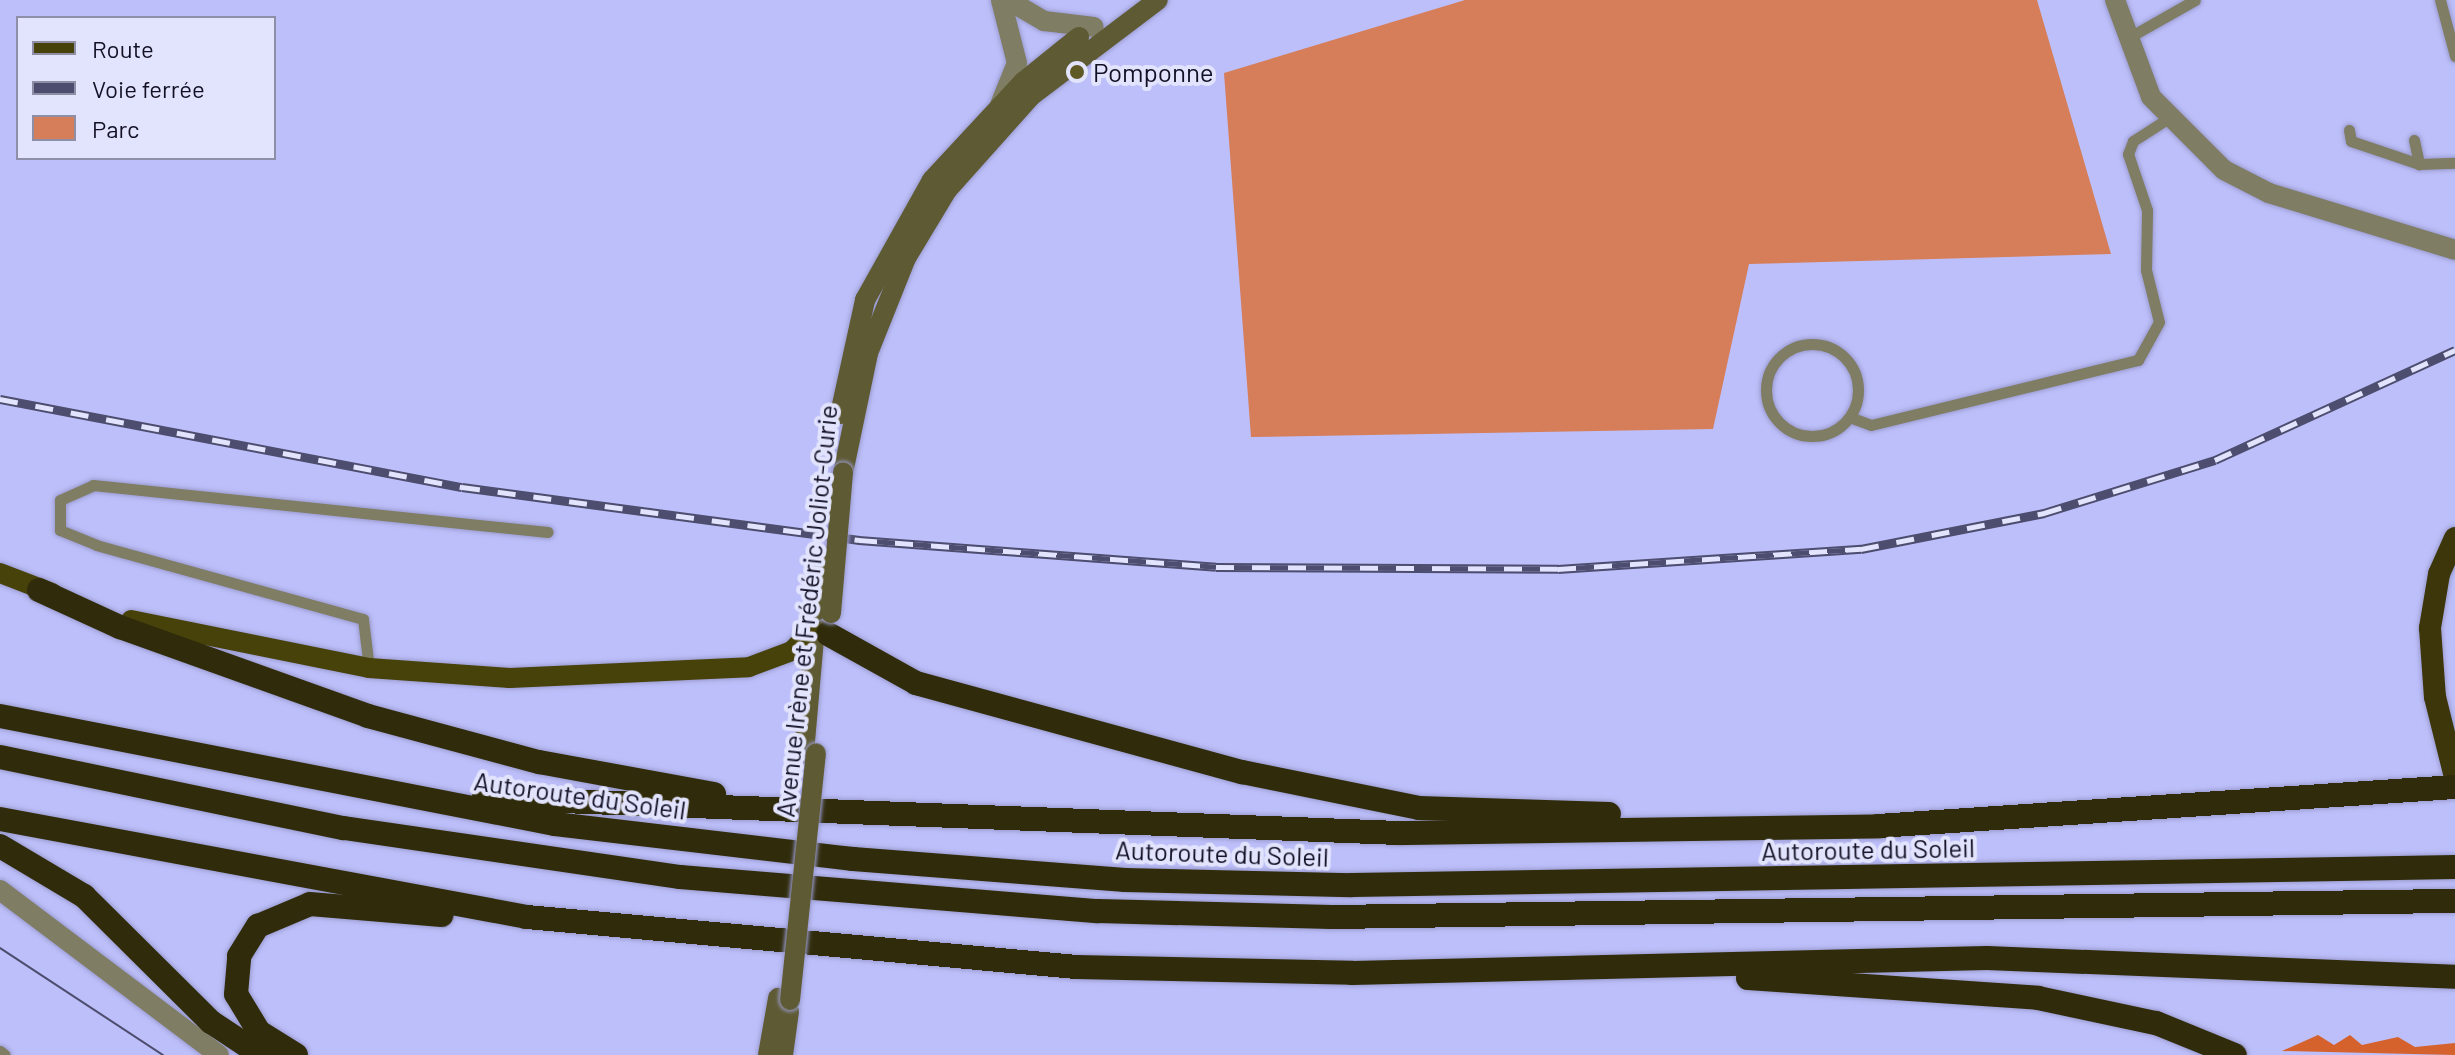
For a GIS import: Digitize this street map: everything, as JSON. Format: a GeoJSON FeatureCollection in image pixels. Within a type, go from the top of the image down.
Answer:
{"type":"FeatureCollection","features":[{"type":"Feature","properties":{"kind":"highway"},"geometry":{"type":"LineString","coordinates":[[2455,538],[2439,574],[2430,628],[2447,750],[2455,777]]}},
{"type":"Feature","properties":{"kind":"highway"},"geometry":{"type":"LineString","coordinates":[[39,590],[120,627],[368,716],[651,786],[851,813]]}},
{"type":"Feature","properties":{"kind":"highway"},"geometry":{"type":"LineString","coordinates":[[823,621],[916,683],[1242,772],[1419,808],[1626,815],[1653,828]]}},
{"type":"Feature","properties":{"kind":"highway","name":"Autoroute du Soleil"},"geometry":{"type":"LineString","coordinates":[[0,716],[555,824],[853,859],[1125,880],[1352,885],[2455,867]]}},
{"type":"Feature","properties":{"kind":"highway"},"geometry":{"type":"LineString","coordinates":[[0,757],[344,828],[680,877],[1098,911],[1331,917],[2455,901]]}},
{"type":"Feature","properties":{"kind":"highway"},"geometry":{"type":"LineString","coordinates":[[400,796],[1271,831],[1878,826],[2455,787]]}},
{"type":"Feature","properties":{"kind":"highway"},"geometry":{"type":"LineString","coordinates":[[2400,792],[2455,795]]}},
{"type":"Feature","properties":{"kind":"highway"},"geometry":{"type":"LineString","coordinates":[[0,819],[527,917]]}},
{"type":"Feature","properties":{"kind":"highway"},"geometry":{"type":"LineString","coordinates":[[0,846],[84,896],[211,1022],[261,1055]]}},
{"type":"Feature","properties":{"kind":"highway"},"geometry":{"type":"LineString","coordinates":[[296,1055],[259,1032],[236,994],[239,956],[274,915],[310,904],[527,917],[1076,967],[1352,973],[1691,969],[1987,958],[2455,977]]}},
{"type":"Feature","properties":{"kind":"highway"},"geometry":{"type":"LineString","coordinates":[[1691,969],[1769,981],[2038,998],[2156,1023],[2235,1055]]}},
{"type":"Feature","properties":{"kind":"main road","name":"Avenue Irène et Frédéric Joliot-Curie"},"geometry":{"type":"LineString","coordinates":[[783,1055],[784,999],[838,473],[865,300],[932,180],[1000,105],[1094,27],[1136,0]]}},
{"type":"Feature","properties":{"kind":"main road","name":"Avenue Irène et Frédéric Joliot-Curie"},"geometry":{"type":"LineString","coordinates":[[838,473],[868,353],[906,258],[947,190],[1031,96],[1158,0]]}},
{"type":"Feature","properties":{"kind":"main road"},"geometry":{"type":"LineString","coordinates":[[0,573],[39,590],[192,637],[369,668],[510,678],[710,672],[773,660],[823,621]]}},
{"type":"Feature","properties":{"kind":"main road","name":"Avenue Irène et Frédéric Joliot-Curie"},"geometry":{"type":"LineString","coordinates":[[768,1055],[784,999]]}},
{"type":"Feature","properties":{"kind":"street"},"geometry":{"type":"LineString","coordinates":[[1000,105],[1017,63],[1001,0]]}},
{"type":"Feature","properties":{"kind":"street"},"geometry":{"type":"LineString","coordinates":[[1008,0],[1044,21],[1094,27]]}},
{"type":"Feature","properties":{"kind":"street"},"geometry":{"type":"LineString","coordinates":[[2115,0],[2125,39],[2167,119],[2224,170],[2269,193],[2455,250]]}},
{"type":"Feature","properties":{"kind":"street"},"geometry":{"type":"LineString","coordinates":[[0,890],[219,1055]]}},
{"type":"Feature","properties":{"kind":"lane"},"geometry":{"type":"LineString","coordinates":[[2125,39],[2195,0]]}},
{"type":"Feature","properties":{"kind":"lane"},"geometry":{"type":"LineString","coordinates":[[2440,0],[2455,56]]}},
{"type":"Feature","properties":{"kind":"lane"},"geometry":{"type":"LineString","coordinates":[[1852,418],[1871,425],[2138,360],[2159,322],[2146,270],[2147,210],[2128,154],[2133,141],[2167,119]]}},
{"type":"Feature","properties":{"kind":"lane"},"geometry":{"type":"LineString","coordinates":[[2349,130],[2351,141],[2419,164],[2455,163]]}},
{"type":"Feature","properties":{"kind":"lane"},"geometry":{"type":"LineString","coordinates":[[2414,140],[2419,164]]}},
{"type":"Feature","properties":{"kind":"lane"},"geometry":{"type":"LineString","coordinates":[[1804,341],[1841,350],[1860,382],[1852,418],[1820,438],[1783,429],[1764,397],[1773,361],[1804,341]]}},
{"type":"Feature","properties":{"kind":"lane"},"geometry":{"type":"LineString","coordinates":[[369,668],[363,619],[97,545],[60,530],[60,500],[93,485],[548,532]]}},
{"type":"Feature","properties":{"kind":"lane"},"geometry":{"type":"LineString","coordinates":[[0,1051],[5,1055]]}},
{"type":"Feature","properties":{"kind":"green space"},"geometry":{"type":"Polygon","coordinates":[[[1465,0],[2037,0],[2111,254],[1749,264],[1713,429],[1251,437],[1224,73],[1465,0]]]}},
{"type":"Feature","properties":{"kind":"shaded area"},"geometry":{"type":"Polygon","coordinates":[[[2318,1035],[2334,1045],[2350,1035],[2362,1045],[2398,1037],[2415,1047],[2455,1043],[2455,1055],[2282,1051],[2318,1035]]]}},
{"type":"Feature","properties":{"kind":"tram line"},"geometry":{"type":"LineString","coordinates":[[0,948],[163,1055]]}},
{"type":"Feature","properties":{"kind":"railway"},"geometry":{"type":"LineString","coordinates":[[0,399],[462,487],[859,540],[1216,567],[1558,569],[1861,549],[2044,513],[2215,460],[2455,350]]}},
{"type":"Feature","properties":{"kind":"place","name":"Pomponne"},"geometry":{"type":"Point","coordinates":[1077,72]}}]}
